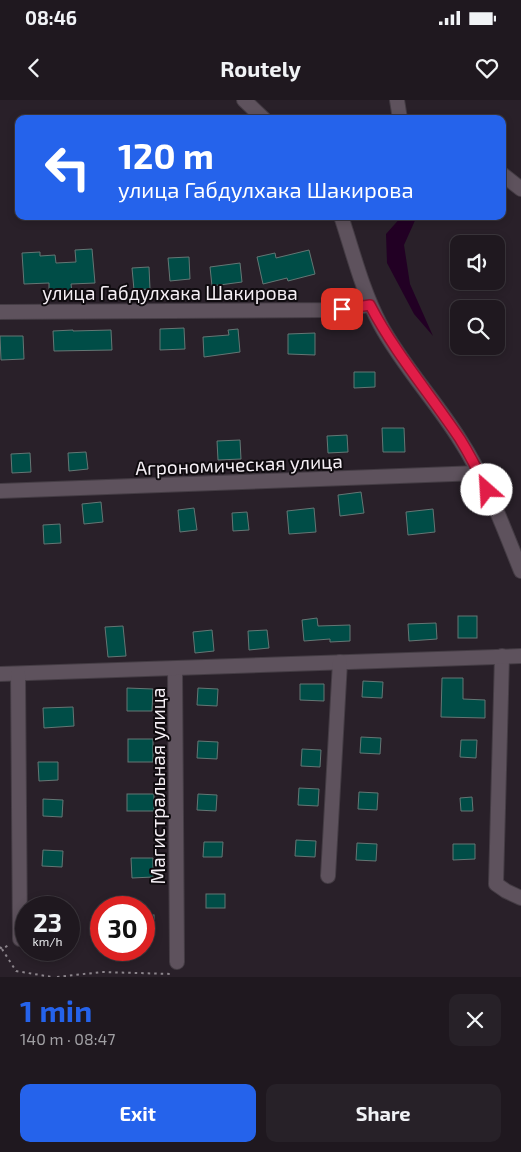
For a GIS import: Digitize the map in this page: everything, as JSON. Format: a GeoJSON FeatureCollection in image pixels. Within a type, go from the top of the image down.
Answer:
{"type":"FeatureCollection","features":[{"type":"Feature","properties":{"kind":"street"},"geometry":{"type":"LineString","coordinates":[[244,100],[260,115]]}},
{"type":"Feature","properties":{"kind":"street"},"geometry":{"type":"LineString","coordinates":[[397,100],[399,115]]}},
{"type":"Feature","properties":{"kind":"street"},"geometry":{"type":"LineString","coordinates":[[506,177],[521,189]]}},
{"type":"Feature","properties":{"kind":"street"},"geometry":{"type":"LineString","coordinates":[[342,220],[370,305],[380,325],[460,440],[479,473],[521,571]]}},
{"type":"Feature","properties":{"kind":"street","name":"улица Габдулхака Шакирова"},"geometry":{"type":"LineString","coordinates":[[0,312],[328,310],[370,305]]}},
{"type":"Feature","properties":{"kind":"street","name":"Агрономическая улица"},"geometry":{"type":"LineString","coordinates":[[0,491],[479,473]]}},
{"type":"Feature","properties":{"kind":"street"},"geometry":{"type":"LineString","coordinates":[[502,656],[496,884],[521,898]]}},
{"type":"Feature","properties":{"kind":"street","name":"Магистральная улица"},"geometry":{"type":"LineString","coordinates":[[0,674],[521,656]]}},
{"type":"Feature","properties":{"kind":"street"},"geometry":{"type":"LineString","coordinates":[[328,876],[340,662]]}},
{"type":"Feature","properties":{"kind":"street","name":"Магистральная улица"},"geometry":{"type":"LineString","coordinates":[[175,669],[177,962]]}},
{"type":"Feature","properties":{"kind":"street"},"geometry":{"type":"LineString","coordinates":[[18,674],[20,896]]}},
{"type":"Feature","properties":{"kind":"path"},"geometry":{"type":"LineString","coordinates":[[2,949],[16,971],[52,977]]}},
{"type":"Feature","properties":{"kind":"path"},"geometry":{"type":"LineString","coordinates":[[57,977],[102,972],[174,974],[177,962]]}},
{"type":"Feature","properties":{"kind":"shaded area"},"geometry":{"type":"Polygon","coordinates":[[[398,220],[415,220],[404,245],[410,284],[433,336],[414,314],[387,263],[386,234],[398,220]]]}},
{"type":"Feature","properties":{"kind":"building"},"geometry":{"type":"Polygon","coordinates":[[[92,249],[95,283],[71,284],[72,292],[61,292],[61,290],[49,291],[49,283],[24,284],[22,253],[40,252],[40,256],[55,255],[56,263],[76,262],[75,250],[92,249]]]}},
{"type":"Feature","properties":{"kind":"building"},"geometry":{"type":"Polygon","coordinates":[[[309,250],[315,274],[288,281],[287,278],[263,284],[257,257],[275,253],[276,258],[309,250]]]}},
{"type":"Feature","properties":{"kind":"building"},"geometry":{"type":"Polygon","coordinates":[[[189,257],[190,279],[170,281],[168,258],[189,257]]]}},
{"type":"Feature","properties":{"kind":"building"},"geometry":{"type":"Polygon","coordinates":[[[240,263],[242,282],[212,286],[210,267],[240,263]]]}},
{"type":"Feature","properties":{"kind":"building"},"geometry":{"type":"Polygon","coordinates":[[[149,267],[150,289],[134,290],[132,268],[149,267]]]}},
{"type":"Feature","properties":{"kind":"building"},"geometry":{"type":"Polygon","coordinates":[[[184,328],[185,349],[160,350],[160,329],[184,328]]]}},
{"type":"Feature","properties":{"kind":"building"},"geometry":{"type":"Polygon","coordinates":[[[238,329],[240,352],[204,357],[203,337],[229,335],[228,330],[238,329]]]}},
{"type":"Feature","properties":{"kind":"building"},"geometry":{"type":"Polygon","coordinates":[[[111,330],[112,350],[54,351],[53,331],[111,330]]]}},
{"type":"Feature","properties":{"kind":"building"},"geometry":{"type":"Polygon","coordinates":[[[315,333],[315,355],[288,354],[288,334],[315,333]]]}},
{"type":"Feature","properties":{"kind":"building"},"geometry":{"type":"Polygon","coordinates":[[[0,336],[23,336],[24,359],[1,360],[0,336]]]}},
{"type":"Feature","properties":{"kind":"building"},"geometry":{"type":"Polygon","coordinates":[[[354,372],[375,372],[375,387],[354,388],[354,372]]]}},
{"type":"Feature","properties":{"kind":"building"},"geometry":{"type":"Polygon","coordinates":[[[382,428],[404,428],[405,452],[383,452],[382,428]]]}},
{"type":"Feature","properties":{"kind":"building"},"geometry":{"type":"Polygon","coordinates":[[[347,435],[348,452],[328,453],[327,436],[347,435]]]}},
{"type":"Feature","properties":{"kind":"building"},"geometry":{"type":"Polygon","coordinates":[[[240,440],[241,459],[218,460],[217,441],[240,440]]]}},
{"type":"Feature","properties":{"kind":"building"},"geometry":{"type":"Polygon","coordinates":[[[86,452],[88,469],[69,471],[68,453],[86,452]]]}},
{"type":"Feature","properties":{"kind":"building"},"geometry":{"type":"Polygon","coordinates":[[[30,453],[31,472],[12,473],[11,454],[30,453]]]}},
{"type":"Feature","properties":{"kind":"building"},"geometry":{"type":"Polygon","coordinates":[[[361,492],[364,513],[340,516],[338,495],[361,492]]]}},
{"type":"Feature","properties":{"kind":"building"},"geometry":{"type":"Polygon","coordinates":[[[101,502],[103,522],[84,524],[82,504],[101,502]]]}},
{"type":"Feature","properties":{"kind":"building"},"geometry":{"type":"Polygon","coordinates":[[[194,508],[197,530],[180,532],[178,510],[194,508]]]}},
{"type":"Feature","properties":{"kind":"building"},"geometry":{"type":"Polygon","coordinates":[[[314,508],[316,532],[289,534],[287,511],[314,508]]]}},
{"type":"Feature","properties":{"kind":"building"},"geometry":{"type":"Polygon","coordinates":[[[433,509],[435,532],[408,535],[406,512],[433,509]]]}},
{"type":"Feature","properties":{"kind":"building"},"geometry":{"type":"Polygon","coordinates":[[[247,512],[249,530],[233,531],[232,513],[247,512]]]}},
{"type":"Feature","properties":{"kind":"building"},"geometry":{"type":"Polygon","coordinates":[[[60,524],[61,543],[44,544],[43,525],[60,524]]]}},
{"type":"Feature","properties":{"kind":"building"},"geometry":{"type":"Polygon","coordinates":[[[458,616],[477,616],[477,638],[458,638],[458,616]]]}},
{"type":"Feature","properties":{"kind":"building"},"geometry":{"type":"Polygon","coordinates":[[[317,618],[318,626],[350,625],[350,641],[330,642],[330,639],[304,641],[302,620],[317,618]]]}},
{"type":"Feature","properties":{"kind":"building"},"geometry":{"type":"Polygon","coordinates":[[[436,623],[437,639],[409,641],[408,624],[436,623]]]}},
{"type":"Feature","properties":{"kind":"building"},"geometry":{"type":"Polygon","coordinates":[[[123,626],[126,656],[108,657],[105,627],[123,626]]]}},
{"type":"Feature","properties":{"kind":"building"},"geometry":{"type":"Polygon","coordinates":[[[212,630],[214,651],[195,653],[193,632],[212,630]]]}},
{"type":"Feature","properties":{"kind":"building"},"geometry":{"type":"Polygon","coordinates":[[[267,630],[269,648],[249,650],[248,631],[267,630]]]}},
{"type":"Feature","properties":{"kind":"building"},"geometry":{"type":"Polygon","coordinates":[[[442,678],[463,678],[463,699],[485,700],[485,718],[441,717],[442,678]]]}},
{"type":"Feature","properties":{"kind":"building"},"geometry":{"type":"Polygon","coordinates":[[[363,681],[383,682],[382,698],[362,697],[363,681]]]}},
{"type":"Feature","properties":{"kind":"building"},"geometry":{"type":"Polygon","coordinates":[[[300,684],[324,684],[324,701],[300,700],[300,684]]]}},
{"type":"Feature","properties":{"kind":"building"},"geometry":{"type":"Polygon","coordinates":[[[127,688],[153,689],[152,711],[127,711],[127,688]]]}},
{"type":"Feature","properties":{"kind":"building"},"geometry":{"type":"Polygon","coordinates":[[[198,688],[218,689],[217,706],[197,705],[198,688]]]}},
{"type":"Feature","properties":{"kind":"building"},"geometry":{"type":"Polygon","coordinates":[[[73,707],[74,726],[44,728],[43,708],[73,707]]]}},
{"type":"Feature","properties":{"kind":"building"},"geometry":{"type":"Polygon","coordinates":[[[361,737],[381,738],[380,754],[360,753],[361,737]]]}},
{"type":"Feature","properties":{"kind":"building"},"geometry":{"type":"Polygon","coordinates":[[[128,739],[153,739],[153,762],[128,762],[128,739]]]}},
{"type":"Feature","properties":{"kind":"building"},"geometry":{"type":"Polygon","coordinates":[[[461,740],[477,740],[476,758],[460,757],[461,740]]]}},
{"type":"Feature","properties":{"kind":"building"},"geometry":{"type":"Polygon","coordinates":[[[198,741],[218,742],[217,759],[197,758],[198,741]]]}},
{"type":"Feature","properties":{"kind":"building"},"geometry":{"type":"Polygon","coordinates":[[[302,749],[321,750],[320,767],[301,766],[302,749]]]}},
{"type":"Feature","properties":{"kind":"building"},"geometry":{"type":"Polygon","coordinates":[[[38,762],[58,762],[58,780],[39,781],[38,762]]]}},
{"type":"Feature","properties":{"kind":"building"},"geometry":{"type":"Polygon","coordinates":[[[299,788],[319,789],[318,806],[298,805],[299,788]]]}},
{"type":"Feature","properties":{"kind":"building"},"geometry":{"type":"Polygon","coordinates":[[[359,792],[378,793],[377,810],[358,809],[359,792]]]}},
{"type":"Feature","properties":{"kind":"building"},"geometry":{"type":"Polygon","coordinates":[[[127,794],[154,794],[154,811],[127,811],[127,794]]]}},
{"type":"Feature","properties":{"kind":"building"},"geometry":{"type":"Polygon","coordinates":[[[198,794],[217,795],[216,811],[197,810],[198,794]]]}},
{"type":"Feature","properties":{"kind":"building"},"geometry":{"type":"Polygon","coordinates":[[[472,797],[473,811],[461,811],[460,798],[472,797]]]}},
{"type":"Feature","properties":{"kind":"building"},"geometry":{"type":"Polygon","coordinates":[[[43,799],[63,800],[62,817],[43,816],[43,799]]]}},
{"type":"Feature","properties":{"kind":"building"},"geometry":{"type":"Polygon","coordinates":[[[296,840],[316,841],[315,857],[295,856],[296,840]]]}},
{"type":"Feature","properties":{"kind":"building"},"geometry":{"type":"Polygon","coordinates":[[[204,842],[223,842],[222,857],[203,857],[204,842]]]}},
{"type":"Feature","properties":{"kind":"building"},"geometry":{"type":"Polygon","coordinates":[[[357,843],[377,844],[376,861],[356,860],[357,843]]]}},
{"type":"Feature","properties":{"kind":"building"},"geometry":{"type":"Polygon","coordinates":[[[453,844],[475,844],[475,859],[453,860],[453,844]]]}},
{"type":"Feature","properties":{"kind":"building"},"geometry":{"type":"Polygon","coordinates":[[[43,850],[63,851],[62,867],[42,866],[43,850]]]}},
{"type":"Feature","properties":{"kind":"building"},"geometry":{"type":"Polygon","coordinates":[[[131,858],[153,858],[153,877],[132,878],[131,858]]]}},
{"type":"Feature","properties":{"kind":"building"},"geometry":{"type":"Polygon","coordinates":[[[206,894],[225,894],[225,908],[206,908],[206,894]]]}},
{"type":"Feature","properties":{"kind":"route"},"geometry":{"type":"LineString","coordinates":[[342,309],[370,305],[380,325],[408,368],[460,440],[487,490]]}}]}
